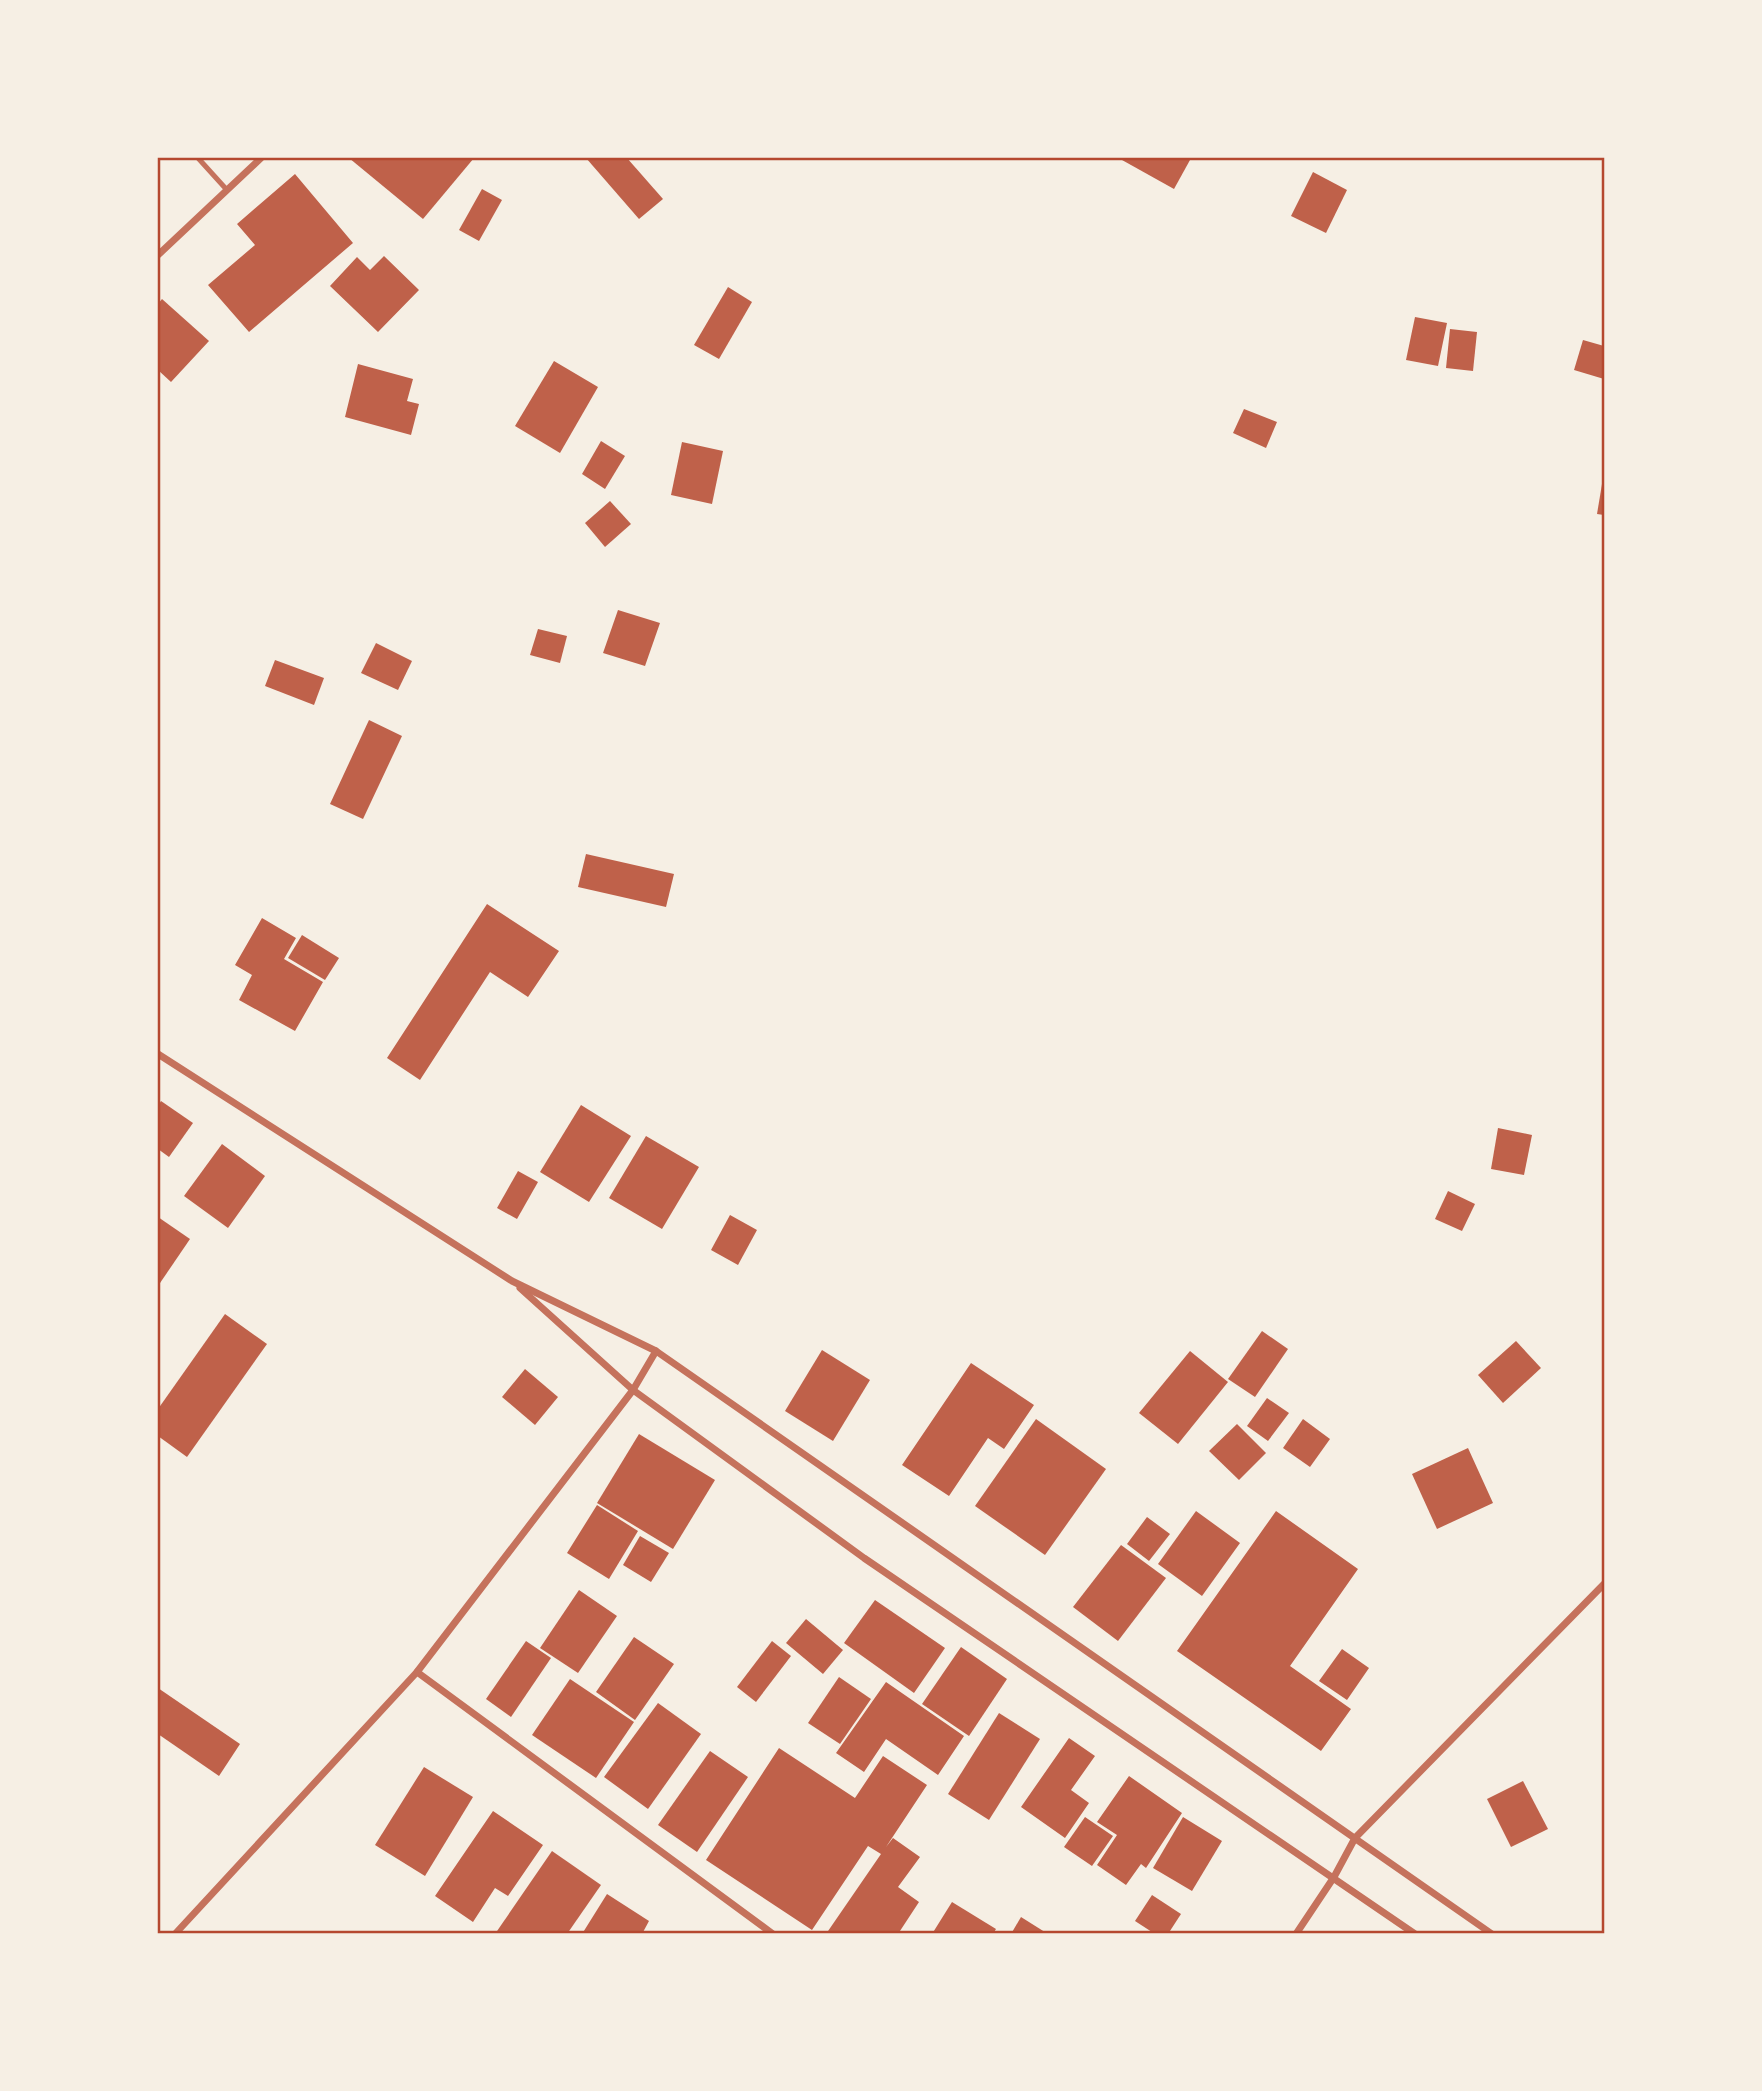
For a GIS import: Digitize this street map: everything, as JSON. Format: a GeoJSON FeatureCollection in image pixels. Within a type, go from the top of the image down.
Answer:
{"type":"FeatureCollection","features":[{"type":"Feature","properties":{"kind":"street"},"geometry":{"type":"LineString","coordinates":[[158,255],[261,158]]}},
{"type":"Feature","properties":{"kind":"street"},"geometry":{"type":"LineString","coordinates":[[158,1055],[512,1281],[656,1351],[1492,1934]]}},
{"type":"Feature","properties":{"kind":"street"},"geometry":{"type":"LineString","coordinates":[[512,1281],[633,1390],[864,1558],[1415,1934]]}},
{"type":"Feature","properties":{"kind":"street"},"geometry":{"type":"LineString","coordinates":[[175,1934],[417,1672],[633,1390],[656,1351]]}},
{"type":"Feature","properties":{"kind":"street"},"geometry":{"type":"LineString","coordinates":[[1296,1934],[1334,1877],[1355,1838],[1605,1584]]}},
{"type":"Feature","properties":{"kind":"street"},"geometry":{"type":"LineString","coordinates":[[417,1672],[773,1934]]}},
{"type":"Feature","properties":{"kind":"lane"},"geometry":{"type":"LineString","coordinates":[[198,158],[227,190]]}},
{"type":"Feature","properties":{"kind":"building"},"geometry":{"type":"Polygon","coordinates":[[[349,158],[474,158],[423,219],[349,158]]]}},
{"type":"Feature","properties":{"kind":"building"},"geometry":{"type":"Polygon","coordinates":[[[586,158],[627,158],[663,199],[639,219],[586,158]]]}},
{"type":"Feature","properties":{"kind":"building"},"geometry":{"type":"Polygon","coordinates":[[[1122,160],[1190,160],[1174,189],[1122,160]]]}},
{"type":"Feature","properties":{"kind":"building"},"geometry":{"type":"Polygon","coordinates":[[[1313,172],[1347,190],[1326,233],[1291,216],[1313,172]]]}},
{"type":"Feature","properties":{"kind":"building"},"geometry":{"type":"Polygon","coordinates":[[[295,174],[353,243],[249,332],[208,285],[255,245],[237,224],[295,174]]]}},
{"type":"Feature","properties":{"kind":"building"},"geometry":{"type":"Polygon","coordinates":[[[482,189],[502,200],[479,241],[459,230],[482,189]]]}},
{"type":"Feature","properties":{"kind":"building"},"geometry":{"type":"Polygon","coordinates":[[[384,256],[419,290],[378,332],[330,286],[357,257],[370,270],[384,256]]]}},
{"type":"Feature","properties":{"kind":"building"},"geometry":{"type":"Polygon","coordinates":[[[728,287],[752,302],[719,359],[694,345],[728,287]]]}},
{"type":"Feature","properties":{"kind":"building"},"geometry":{"type":"Polygon","coordinates":[[[162,299],[209,341],[171,382],[158,370],[158,304],[162,299]]]}},
{"type":"Feature","properties":{"kind":"building"},"geometry":{"type":"Polygon","coordinates":[[[1415,317],[1447,323],[1438,366],[1406,360],[1415,317]]]}},
{"type":"Feature","properties":{"kind":"building"},"geometry":{"type":"Polygon","coordinates":[[[1450,329],[1477,332],[1473,371],[1446,368],[1450,329]]]}},
{"type":"Feature","properties":{"kind":"building"},"geometry":{"type":"Polygon","coordinates":[[[1583,340],[1604,346],[1604,379],[1574,370],[1583,340]]]}},
{"type":"Feature","properties":{"kind":"building"},"geometry":{"type":"Polygon","coordinates":[[[554,361],[598,387],[560,453],[515,426],[554,361]]]}},
{"type":"Feature","properties":{"kind":"building"},"geometry":{"type":"Polygon","coordinates":[[[358,364],[413,379],[407,401],[419,404],[411,435],[345,417],[358,364]]]}},
{"type":"Feature","properties":{"kind":"building"},"geometry":{"type":"Polygon","coordinates":[[[1244,409],[1277,422],[1266,448],[1233,433],[1244,409]]]}},
{"type":"Feature","properties":{"kind":"building"},"geometry":{"type":"Polygon","coordinates":[[[601,441],[625,456],[605,489],[582,474],[601,441]]]}},
{"type":"Feature","properties":{"kind":"building"},"geometry":{"type":"Polygon","coordinates":[[[682,442],[723,451],[712,504],[671,495],[682,442]]]}},
{"type":"Feature","properties":{"kind":"building"},"geometry":{"type":"Polygon","coordinates":[[[1604,478],[1604,515],[1597,514],[1604,478]]]}},
{"type":"Feature","properties":{"kind":"building"},"geometry":{"type":"Polygon","coordinates":[[[610,501],[631,524],[605,547],[585,523],[610,501]]]}},
{"type":"Feature","properties":{"kind":"building"},"geometry":{"type":"Polygon","coordinates":[[[618,610],[660,623],[645,666],[603,653],[618,610]]]}},
{"type":"Feature","properties":{"kind":"building"},"geometry":{"type":"Polygon","coordinates":[[[538,629],[567,636],[560,663],[530,655],[538,629]]]}},
{"type":"Feature","properties":{"kind":"building"},"geometry":{"type":"Polygon","coordinates":[[[376,643],[412,661],[398,690],[361,673],[376,643]]]}},
{"type":"Feature","properties":{"kind":"building"},"geometry":{"type":"Polygon","coordinates":[[[275,660],[324,678],[314,705],[265,686],[275,660]]]}},
{"type":"Feature","properties":{"kind":"building"},"geometry":{"type":"Polygon","coordinates":[[[369,720],[402,736],[363,819],[330,804],[369,720]]]}},
{"type":"Feature","properties":{"kind":"building"},"geometry":{"type":"Polygon","coordinates":[[[586,854],[674,874],[666,907],[578,887],[586,854]]]}},
{"type":"Feature","properties":{"kind":"building"},"geometry":{"type":"Polygon","coordinates":[[[487,904],[559,951],[528,997],[490,972],[420,1080],[387,1058],[487,904]]]}},
{"type":"Feature","properties":{"kind":"building"},"geometry":{"type":"Polygon","coordinates":[[[262,918],[296,938],[284,959],[323,982],[295,1031],[239,1000],[252,975],[235,965],[262,918]]]}},
{"type":"Feature","properties":{"kind":"building"},"geometry":{"type":"Polygon","coordinates":[[[302,935],[339,958],[325,980],[288,958],[302,935]]]}},
{"type":"Feature","properties":{"kind":"building"},"geometry":{"type":"Polygon","coordinates":[[[161,1101],[193,1123],[169,1157],[158,1149],[158,1106],[161,1101]]]}},
{"type":"Feature","properties":{"kind":"building"},"geometry":{"type":"Polygon","coordinates":[[[581,1105],[631,1136],[589,1202],[540,1172],[581,1105]]]}},
{"type":"Feature","properties":{"kind":"building"},"geometry":{"type":"Polygon","coordinates":[[[1498,1128],[1532,1135],[1524,1175],[1491,1169],[1498,1128]]]}},
{"type":"Feature","properties":{"kind":"building"},"geometry":{"type":"Polygon","coordinates":[[[646,1136],[699,1167],[662,1229],[609,1198],[646,1136]]]}},
{"type":"Feature","properties":{"kind":"building"},"geometry":{"type":"Polygon","coordinates":[[[222,1144],[265,1176],[228,1228],[184,1196],[222,1144]]]}},
{"type":"Feature","properties":{"kind":"building"},"geometry":{"type":"Polygon","coordinates":[[[518,1171],[538,1182],[517,1219],[497,1208],[518,1171]]]}},
{"type":"Feature","properties":{"kind":"building"},"geometry":{"type":"Polygon","coordinates":[[[1448,1191],[1475,1204],[1462,1231],[1435,1219],[1448,1191]]]}},
{"type":"Feature","properties":{"kind":"building"},"geometry":{"type":"Polygon","coordinates":[[[730,1215],[757,1230],[738,1265],[711,1250],[730,1215]]]}},
{"type":"Feature","properties":{"kind":"building"},"geometry":{"type":"Polygon","coordinates":[[[158,1217],[190,1239],[158,1286],[158,1217]]]}},
{"type":"Feature","properties":{"kind":"building"},"geometry":{"type":"Polygon","coordinates":[[[225,1314],[267,1344],[187,1457],[158,1436],[158,1409],[225,1314]]]}},
{"type":"Feature","properties":{"kind":"building"},"geometry":{"type":"Polygon","coordinates":[[[1262,1331],[1288,1349],[1255,1397],[1228,1379],[1262,1331]]]}},
{"type":"Feature","properties":{"kind":"building"},"geometry":{"type":"Polygon","coordinates":[[[1516,1341],[1541,1368],[1503,1403],[1478,1375],[1516,1341]]]}},
{"type":"Feature","properties":{"kind":"building"},"geometry":{"type":"Polygon","coordinates":[[[822,1350],[870,1380],[833,1441],[785,1411],[822,1350]]]}},
{"type":"Feature","properties":{"kind":"building"},"geometry":{"type":"Polygon","coordinates":[[[1190,1351],[1228,1382],[1178,1444],[1139,1413],[1190,1351]]]}},
{"type":"Feature","properties":{"kind":"building"},"geometry":{"type":"Polygon","coordinates":[[[971,1363],[1034,1405],[1004,1449],[988,1438],[949,1496],[902,1465],[971,1363]]]}},
{"type":"Feature","properties":{"kind":"building"},"geometry":{"type":"Polygon","coordinates":[[[525,1369],[558,1397],[535,1425],[502,1397],[525,1369]]]}},
{"type":"Feature","properties":{"kind":"building"},"geometry":{"type":"Polygon","coordinates":[[[1267,1398],[1289,1413],[1268,1441],[1247,1426],[1267,1398]]]}},
{"type":"Feature","properties":{"kind":"building"},"geometry":{"type":"Polygon","coordinates":[[[1036,1419],[1106,1469],[1045,1555],[975,1506],[1036,1419]]]}},
{"type":"Feature","properties":{"kind":"building"},"geometry":{"type":"Polygon","coordinates":[[[1303,1419],[1330,1439],[1310,1467],[1283,1448],[1303,1419]]]}},
{"type":"Feature","properties":{"kind":"building"},"geometry":{"type":"Polygon","coordinates":[[[1237,1424],[1266,1453],[1239,1480],[1209,1451],[1237,1424]]]}},
{"type":"Feature","properties":{"kind":"building"},"geometry":{"type":"Polygon","coordinates":[[[639,1434],[715,1480],[673,1549],[597,1503],[639,1434]]]}},
{"type":"Feature","properties":{"kind":"building"},"geometry":{"type":"Polygon","coordinates":[[[1468,1448],[1493,1503],[1437,1529],[1412,1474],[1468,1448]]]}},
{"type":"Feature","properties":{"kind":"building"},"geometry":{"type":"Polygon","coordinates":[[[597,1505],[638,1531],[609,1579],[567,1553],[597,1505]]]}},
{"type":"Feature","properties":{"kind":"building"},"geometry":{"type":"Polygon","coordinates":[[[1196,1511],[1240,1543],[1202,1596],[1158,1564],[1196,1511]]]}},
{"type":"Feature","properties":{"kind":"building"},"geometry":{"type":"Polygon","coordinates":[[[1276,1511],[1358,1569],[1290,1666],[1351,1709],[1321,1751],[1177,1651],[1276,1511]]]}},
{"type":"Feature","properties":{"kind":"building"},"geometry":{"type":"Polygon","coordinates":[[[1147,1517],[1170,1534],[1149,1561],[1127,1544],[1147,1517]]]}},
{"type":"Feature","properties":{"kind":"building"},"geometry":{"type":"Polygon","coordinates":[[[640,1536],[669,1553],[651,1582],[623,1565],[640,1536]]]}},
{"type":"Feature","properties":{"kind":"building"},"geometry":{"type":"Polygon","coordinates":[[[1121,1545],[1166,1578],[1118,1641],[1073,1607],[1121,1545]]]}},
{"type":"Feature","properties":{"kind":"building"},"geometry":{"type":"Polygon","coordinates":[[[579,1590],[617,1616],[578,1673],[540,1648],[579,1590]]]}},
{"type":"Feature","properties":{"kind":"building"},"geometry":{"type":"Polygon","coordinates":[[[875,1600],[945,1648],[914,1693],[844,1643],[875,1600]]]}},
{"type":"Feature","properties":{"kind":"building"},"geometry":{"type":"Polygon","coordinates":[[[806,1619],[843,1650],[823,1674],[786,1643],[806,1619]]]}},
{"type":"Feature","properties":{"kind":"building"},"geometry":{"type":"Polygon","coordinates":[[[634,1637],[674,1664],[635,1720],[596,1692],[634,1637]]]}},
{"type":"Feature","properties":{"kind":"building"},"geometry":{"type":"Polygon","coordinates":[[[526,1641],[551,1658],[511,1717],[486,1699],[526,1641]]]}},
{"type":"Feature","properties":{"kind":"building"},"geometry":{"type":"Polygon","coordinates":[[[772,1641],[791,1656],[756,1702],[737,1687],[772,1641]]]}},
{"type":"Feature","properties":{"kind":"building"},"geometry":{"type":"Polygon","coordinates":[[[961,1647],[1007,1679],[969,1736],[922,1704],[961,1647]]]}},
{"type":"Feature","properties":{"kind":"building"},"geometry":{"type":"Polygon","coordinates":[[[1342,1649],[1369,1668],[1347,1700],[1319,1681],[1342,1649]]]}},
{"type":"Feature","properties":{"kind":"building"},"geometry":{"type":"Polygon","coordinates":[[[839,1677],[871,1699],[840,1744],[808,1723],[839,1677]]]}},
{"type":"Feature","properties":{"kind":"building"},"geometry":{"type":"Polygon","coordinates":[[[570,1679],[634,1722],[596,1778],[532,1735],[570,1679]]]}},
{"type":"Feature","properties":{"kind":"building"},"geometry":{"type":"Polygon","coordinates":[[[886,1682],[964,1736],[938,1775],[886,1739],[864,1772],[836,1753],[886,1682]]]}},
{"type":"Feature","properties":{"kind":"building"},"geometry":{"type":"Polygon","coordinates":[[[158,1688],[240,1744],[219,1776],[158,1734],[158,1688]]]}},
{"type":"Feature","properties":{"kind":"building"},"geometry":{"type":"Polygon","coordinates":[[[658,1703],[701,1734],[648,1809],[604,1777],[658,1703]]]}},
{"type":"Feature","properties":{"kind":"building"},"geometry":{"type":"Polygon","coordinates":[[[999,1713],[1040,1739],[989,1820],[948,1794],[999,1713]]]}},
{"type":"Feature","properties":{"kind":"building"},"geometry":{"type":"Polygon","coordinates":[[[1069,1738],[1095,1756],[1071,1790],[1089,1803],[1065,1838],[1021,1807],[1069,1738]]]}},
{"type":"Feature","properties":{"kind":"building"},"geometry":{"type":"Polygon","coordinates":[[[779,1748],[855,1798],[883,1756],[927,1785],[886,1847],[893,1838],[920,1857],[898,1887],[919,1902],[898,1934],[826,1934],[881,1854],[868,1846],[812,1930],[706,1860],[779,1748]]]}},
{"type":"Feature","properties":{"kind":"building"},"geometry":{"type":"Polygon","coordinates":[[[710,1751],[748,1777],[697,1852],[658,1825],[710,1751]]]}},
{"type":"Feature","properties":{"kind":"building"},"geometry":{"type":"Polygon","coordinates":[[[424,1767],[473,1797],[425,1876],[375,1845],[424,1767]]]}},
{"type":"Feature","properties":{"kind":"building"},"geometry":{"type":"Polygon","coordinates":[[[1129,1776],[1182,1813],[1146,1868],[1141,1864],[1126,1885],[1097,1865],[1117,1835],[1097,1822],[1129,1776]]]}},
{"type":"Feature","properties":{"kind":"building"},"geometry":{"type":"Polygon","coordinates":[[[1523,1781],[1548,1829],[1511,1847],[1487,1799],[1523,1781]]]}},
{"type":"Feature","properties":{"kind":"building"},"geometry":{"type":"Polygon","coordinates":[[[493,1811],[543,1845],[508,1896],[495,1888],[473,1922],[435,1896],[493,1811]]]}},
{"type":"Feature","properties":{"kind":"building"},"geometry":{"type":"Polygon","coordinates":[[[1085,1817],[1113,1836],[1092,1866],[1064,1847],[1085,1817]]]}},
{"type":"Feature","properties":{"kind":"building"},"geometry":{"type":"Polygon","coordinates":[[[1183,1817],[1222,1841],[1192,1891],[1153,1868],[1183,1817]]]}},
{"type":"Feature","properties":{"kind":"building"},"geometry":{"type":"Polygon","coordinates":[[[552,1851],[601,1885],[567,1934],[495,1934],[552,1851]]]}},
{"type":"Feature","properties":{"kind":"building"},"geometry":{"type":"Polygon","coordinates":[[[607,1894],[649,1921],[642,1934],[582,1934],[607,1894]]]}},
{"type":"Feature","properties":{"kind":"building"},"geometry":{"type":"Polygon","coordinates":[[[1152,1895],[1181,1914],[1168,1934],[1155,1934],[1135,1921],[1152,1895]]]}},
{"type":"Feature","properties":{"kind":"building"},"geometry":{"type":"Polygon","coordinates":[[[952,1902],[996,1929],[993,1934],[932,1934],[952,1902]]]}},
{"type":"Feature","properties":{"kind":"building"},"geometry":{"type":"Polygon","coordinates":[[[1021,1917],[1048,1934],[1011,1934],[1021,1917]]]}}]}
